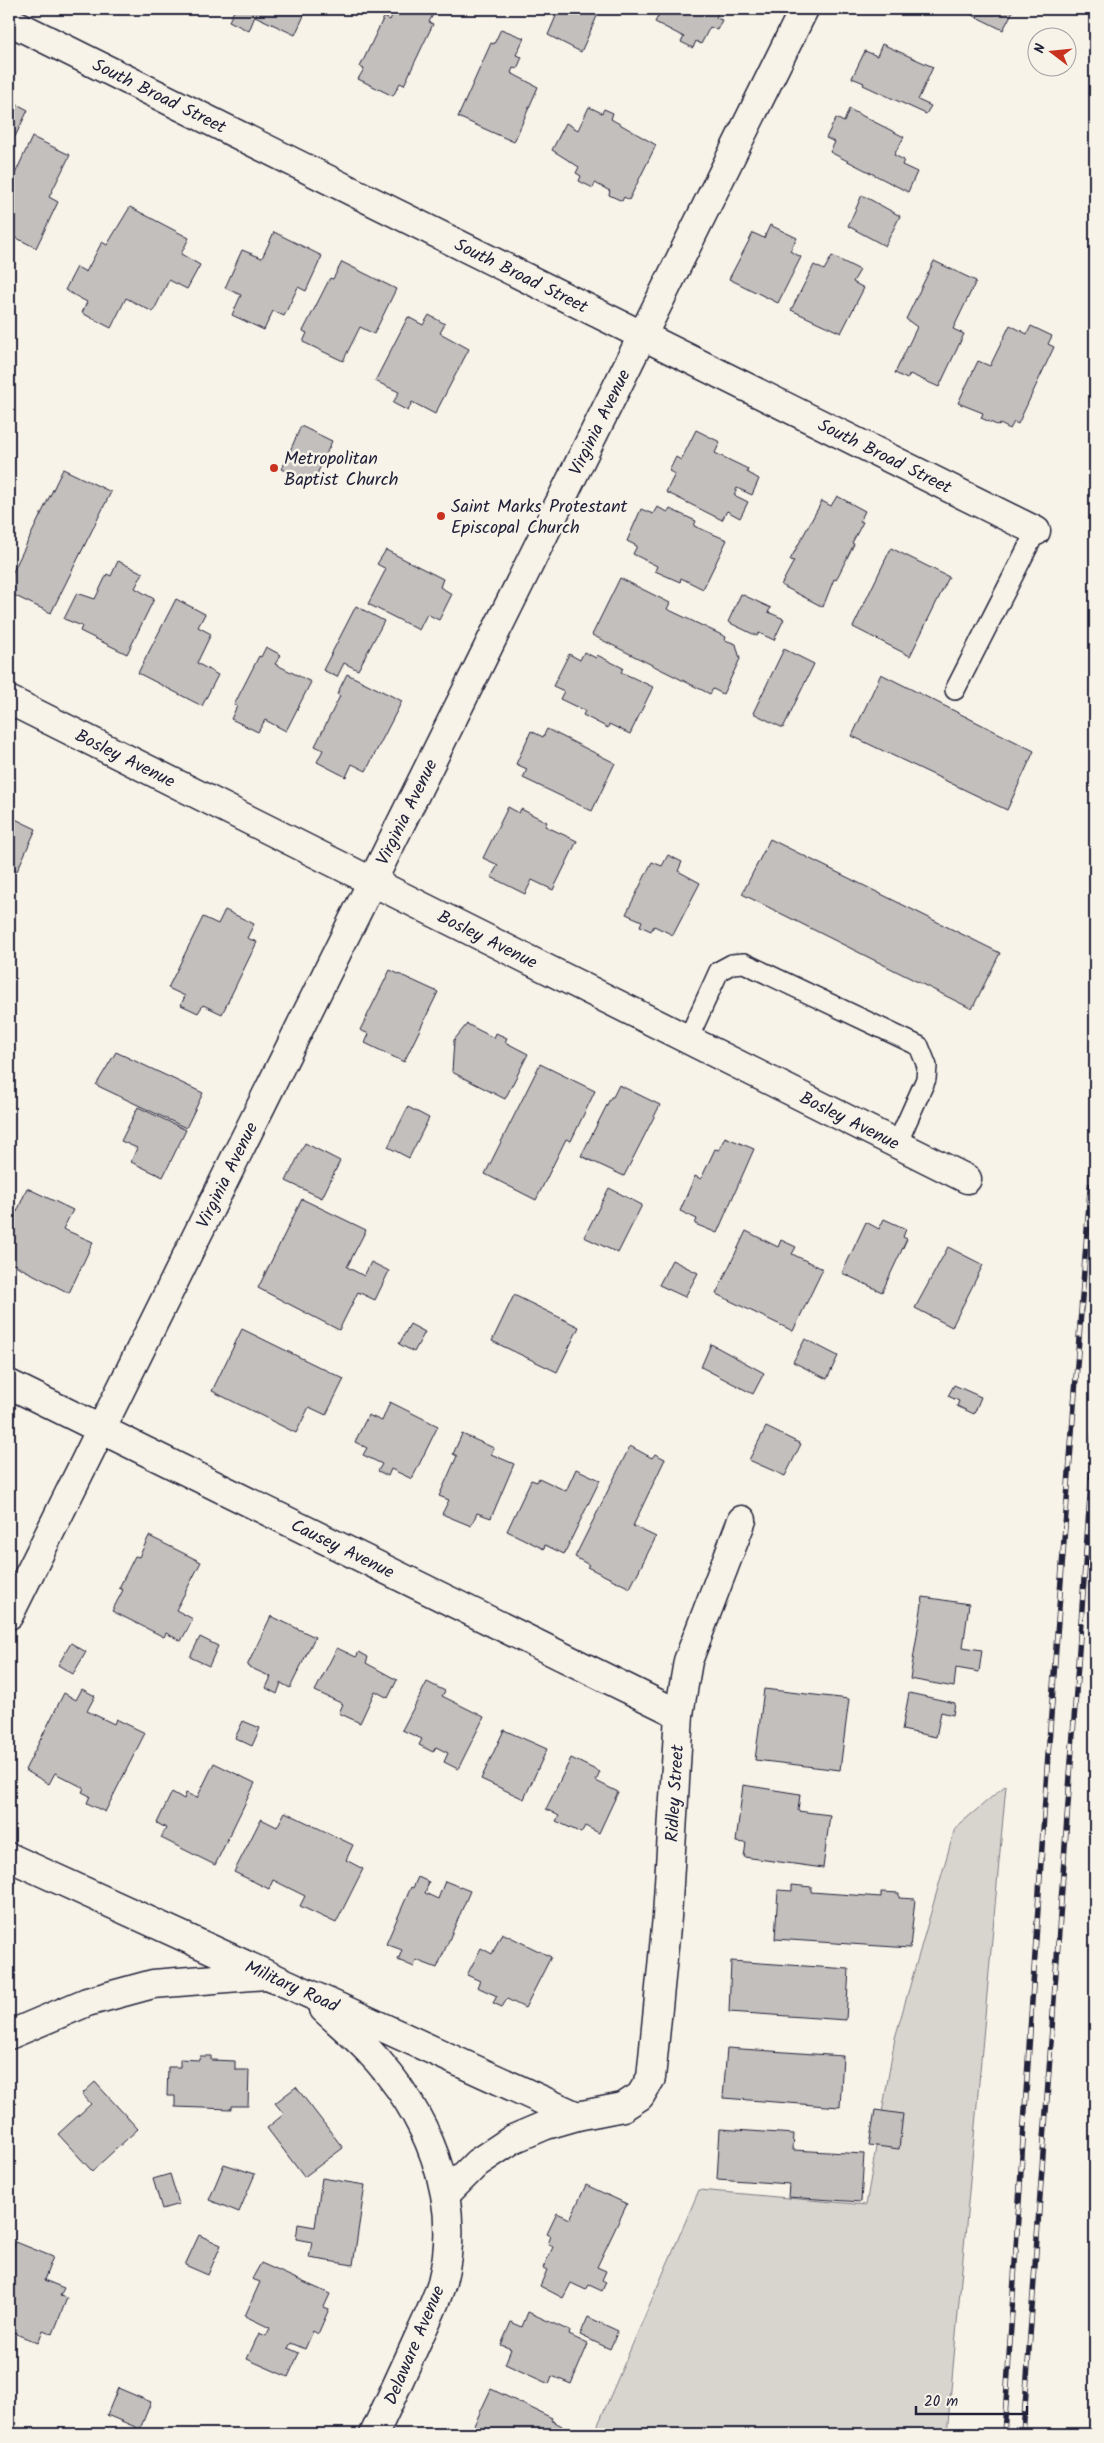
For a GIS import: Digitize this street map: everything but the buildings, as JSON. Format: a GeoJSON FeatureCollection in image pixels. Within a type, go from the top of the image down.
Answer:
{"type":"FeatureCollection","features":[{"type":"Feature","properties":{"kind":"street","name":"Virginia Avenue"},"geometry":{"type":"LineString","coordinates":[[9,1615],[804,9]]}},
{"type":"Feature","properties":{"kind":"street","name":"South Broad Street"},"geometry":{"type":"LineString","coordinates":[[9,21],[1036,531]]}},
{"type":"Feature","properties":{"kind":"street","name":"Bosley Avenue"},"geometry":{"type":"LineString","coordinates":[[9,700],[967,1179]]}},
{"type":"Feature","properties":{"kind":"street","name":"Causey Avenue"},"geometry":{"type":"LineString","coordinates":[[9,1384],[679,1714]]}},
{"type":"Feature","properties":{"kind":"street","name":"Ridley Street"},"geometry":{"type":"LineString","coordinates":[[577,2116],[623,2107],[640,2096],[651,2078],[667,1917],[679,1714],[688,1662],[742,1520]]}},
{"type":"Feature","properties":{"kind":"street","name":"Military Road"},"geometry":{"type":"LineString","coordinates":[[9,1857],[577,2116]]}},
{"type":"Feature","properties":{"kind":"street"},"geometry":{"type":"LineString","coordinates":[[9,2035],[87,2002],[153,1984],[267,1975]]}},
{"type":"Feature","properties":{"kind":"street","name":"Delaware Avenue"},"geometry":{"type":"LineString","coordinates":[[306,1992],[368,2050],[395,2083],[418,2119],[440,2167],[446,2194],[449,2238],[442,2282],[374,2434]]}},
{"type":"Feature","properties":{"kind":"street"},"geometry":{"type":"LineString","coordinates":[[446,2194],[477,2163],[514,2139],[546,2125],[577,2116]]}},
{"type":"Feature","properties":{"kind":"lane"},"geometry":{"type":"LineString","coordinates":[[955,690],[1036,531]]}},
{"type":"Feature","properties":{"kind":"lane"},"geometry":{"type":"LineString","coordinates":[[688,1039],[719,971],[732,964],[744,963],[919,1046],[927,1066],[926,1079],[897,1144]]}},
{"type":"Feature","properties":{"kind":"shaded area"},"geometry":{"type":"Polygon","coordinates":[[[1006,1785],[947,2434],[594,2434],[699,2190],[866,2205],[895,2038],[955,1828],[1006,1785]]]}},
{"type":"Feature","properties":{"kind":"railway"},"geometry":{"type":"LineString","coordinates":[[1004,2434],[1047,1769],[1095,1123]]}},
{"type":"Feature","properties":{"kind":"railway"},"geometry":{"type":"LineString","coordinates":[[1023,2434],[1095,1426]]}},
{"type":"Feature","properties":{"kind":"place","name":"Metropolitan Baptist Church"},"geometry":{"type":"Point","coordinates":[274,468]}},
{"type":"Feature","properties":{"kind":"place","name":"Saint Marks Protestant Episcopal Church"},"geometry":{"type":"Point","coordinates":[441,516]}}]}
